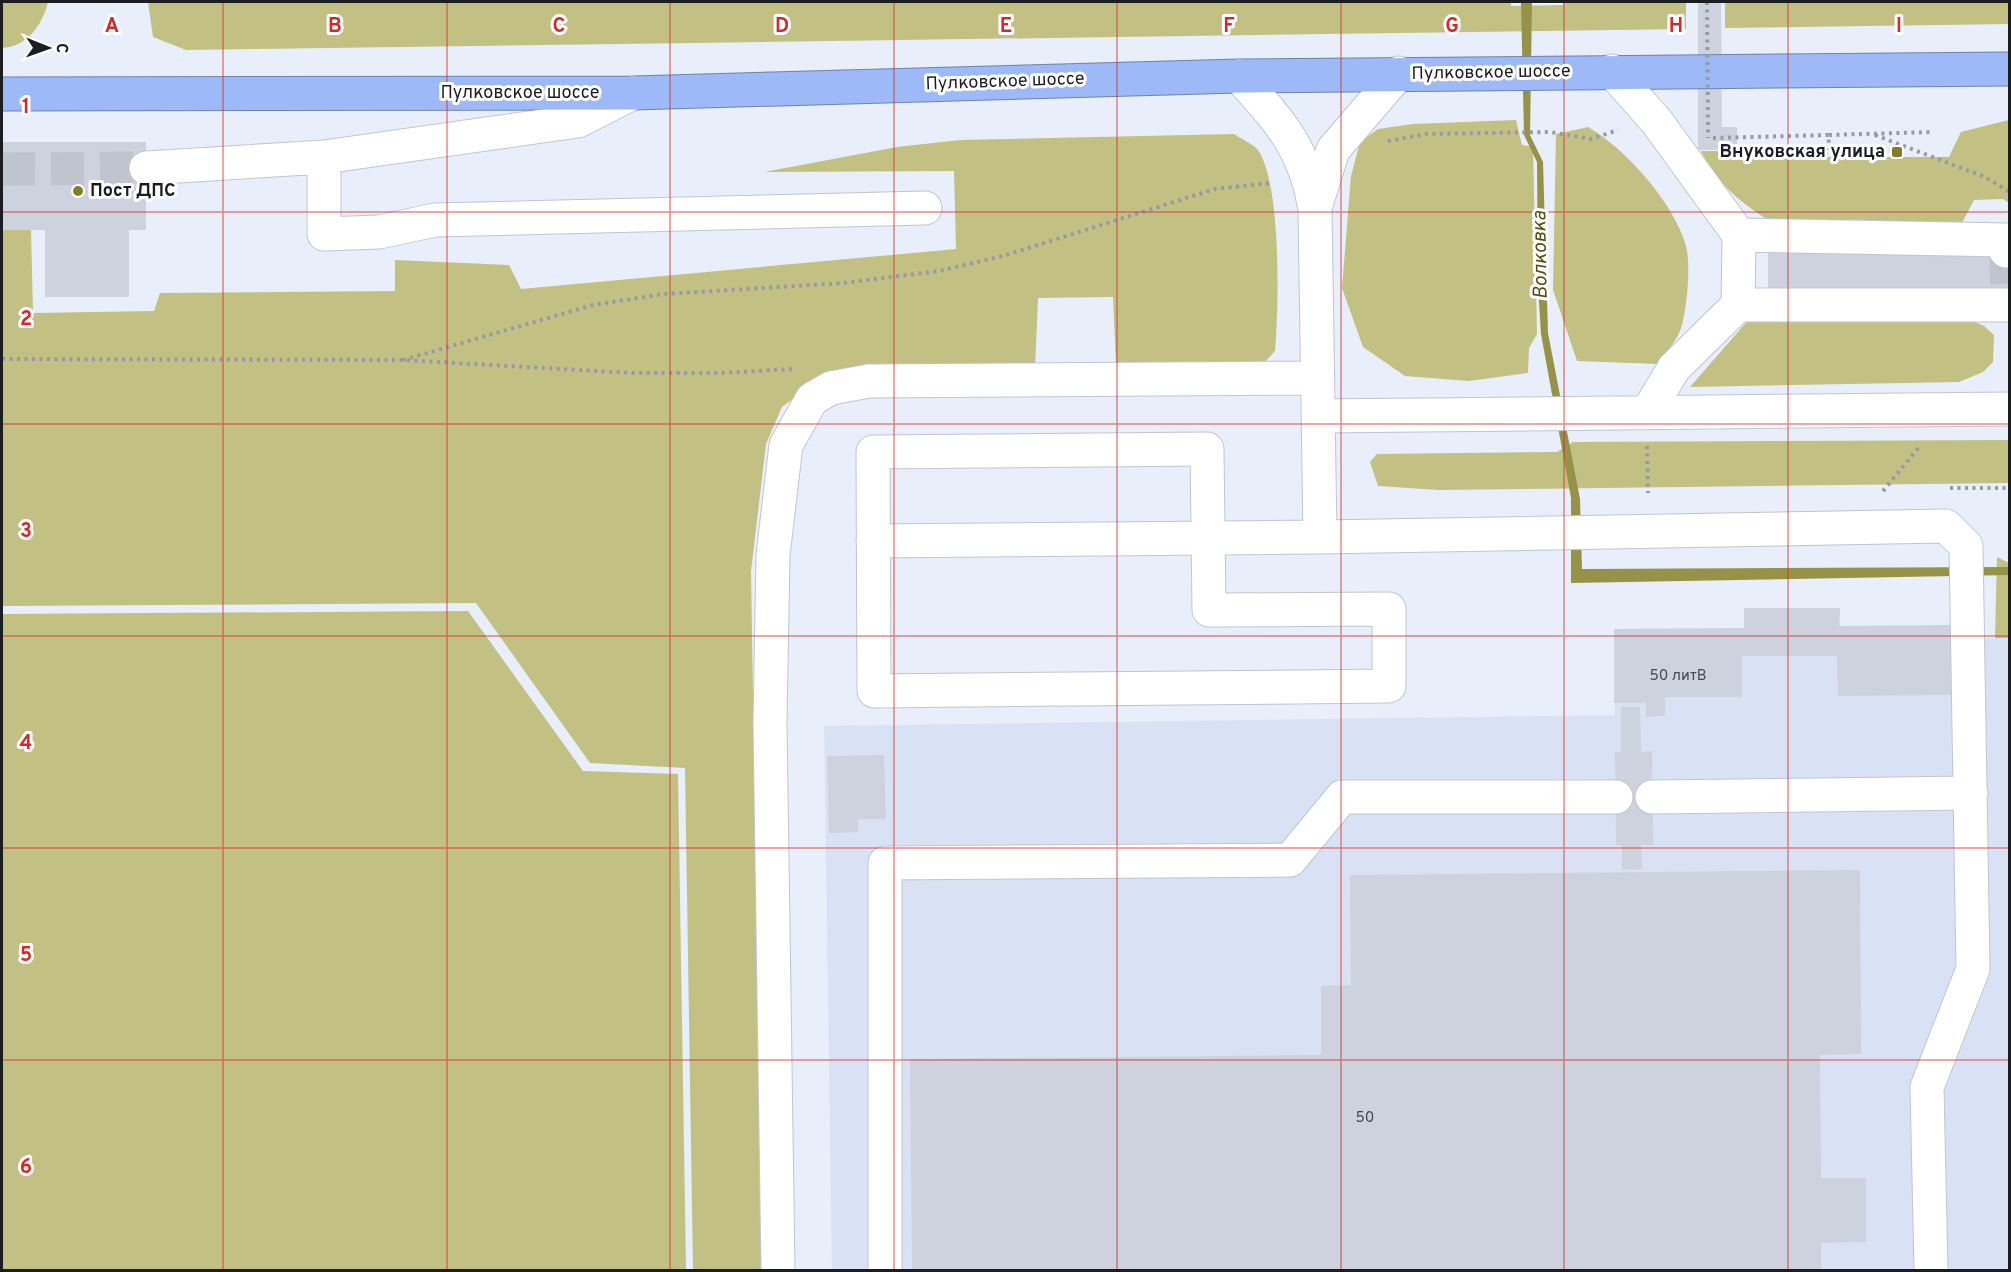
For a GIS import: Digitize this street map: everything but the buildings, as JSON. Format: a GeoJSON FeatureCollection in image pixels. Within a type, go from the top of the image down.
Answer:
{"type":"FeatureCollection","features":[{"type":"Feature","properties":{"kind":"highway","name":"Пулковское шоссе"},"geometry":{"type":"LineString","coordinates":[[2,94],[633,93],[1399,73],[2010,69]]}},
{"type":"Feature","properties":{"kind":"street"},"geometry":{"type":"LineString","coordinates":[[1612,71],[1657,122],[1739,235],[1738,305]]}},
{"type":"Feature","properties":{"kind":"street"},"geometry":{"type":"LineString","coordinates":[[1312,194],[1333,150],[1399,73]]}},
{"type":"Feature","properties":{"kind":"street"},"geometry":{"type":"LineString","coordinates":[[1239,76],[1281,124],[1312,194],[1320,537]]}},
{"type":"Feature","properties":{"kind":"street"},"geometry":{"type":"LineString","coordinates":[[146,168],[324,157],[578,121],[633,93]]}},
{"type":"Feature","properties":{"kind":"street"},"geometry":{"type":"LineString","coordinates":[[324,157],[324,234],[379,232],[435,220],[925,208]]}},
{"type":"Feature","properties":{"kind":"street"},"geometry":{"type":"LineString","coordinates":[[1739,235],[2007,240],[2006,251]]}},
{"type":"Feature","properties":{"kind":"street"},"geometry":{"type":"LineString","coordinates":[[1647,413],[1674,368],[1738,305],[2008,304]]}},
{"type":"Feature","properties":{"kind":"street"},"geometry":{"type":"LineString","coordinates":[[778,1270],[770,722],[773,555],[786,445],[812,399],[831,388],[869,381],[1318,378]]}},
{"type":"Feature","properties":{"kind":"street"},"geometry":{"type":"LineString","coordinates":[[1318,416],[2010,409]]}},
{"type":"Feature","properties":{"kind":"street"},"geometry":{"type":"LineString","coordinates":[[1207,448],[1209,610],[1389,609],[1389,686],[874,690],[873,541],[873,452],[1207,448]]}},
{"type":"Feature","properties":{"kind":"street"},"geometry":{"type":"LineString","coordinates":[[873,541],[1320,537],[1946,526],[1966,546],[1973,969],[1927,1087],[1931,1270]]}},
{"type":"Feature","properties":{"kind":"street"},"geometry":{"type":"LineString","coordinates":[[1652,797],[1971,793]]}},
{"type":"Feature","properties":{"kind":"street"},"geometry":{"type":"LineString","coordinates":[[885,1270],[885,863],[1290,860],[1342,796],[1616,797]]}},
{"type":"Feature","properties":{"kind":"path"},"geometry":{"type":"LineString","coordinates":[[1707,2],[1708,138],[1933,132]]}},
{"type":"Feature","properties":{"kind":"path"},"geometry":{"type":"LineString","coordinates":[[1382,142],[1426,135],[1550,132],[1591,139],[1633,126],[1657,122]]}},
{"type":"Feature","properties":{"kind":"path"},"geometry":{"type":"LineString","coordinates":[[1872,134],[1984,177],[2010,192]]}},
{"type":"Feature","properties":{"kind":"path"},"geometry":{"type":"LineString","coordinates":[[1717,205],[1718,156],[1828,154],[1829,135]]}},
{"type":"Feature","properties":{"kind":"path"},"geometry":{"type":"LineString","coordinates":[[403,360],[593,305],[664,294],[844,283],[939,271],[1003,256],[1215,189],[1312,194]]}},
{"type":"Feature","properties":{"kind":"path"},"geometry":{"type":"LineString","coordinates":[[2,359],[403,360],[632,373],[803,368]]}},
{"type":"Feature","properties":{"kind":"path"},"geometry":{"type":"LineString","coordinates":[[1852,528],[1948,410]]}},
{"type":"Feature","properties":{"kind":"path"},"geometry":{"type":"LineString","coordinates":[[1647,413],[1648,494]]}},
{"type":"Feature","properties":{"kind":"shaded area"},"geometry":{"type":"Polygon","coordinates":[[[2,2],[48,2],[38,26],[26,39],[11,47],[2,48],[2,2]]]}},
{"type":"Feature","properties":{"kind":"shaded area"},"geometry":{"type":"Polygon","coordinates":[[[148,2],[1511,2],[1511,6],[1563,5],[1563,2],[1686,2],[1686,29],[186,50],[153,37],[148,2]]]}},
{"type":"Feature","properties":{"kind":"shaded area"},"geometry":{"type":"Polygon","coordinates":[[[1725,2],[2009,2],[2009,24],[1725,28],[1725,2]]]}},
{"type":"Feature","properties":{"kind":"shaded area"},"geometry":{"type":"Polygon","coordinates":[[[1516,120],[1522,145],[1533,147],[1537,334],[1529,348],[1528,373],[1469,381],[1405,376],[1363,347],[1342,288],[1351,176],[1360,142],[1378,129],[1413,124],[1516,120]]]}},
{"type":"Feature","properties":{"kind":"shaded area"},"geometry":{"type":"Polygon","coordinates":[[[2009,120],[2009,203],[2003,199],[1974,200],[1954,238],[1773,223],[1722,183],[1701,151],[1800,152],[1815,157],[1949,157],[1961,132],[2009,120]]]}},
{"type":"Feature","properties":{"kind":"shaded area"},"geometry":{"type":"Polygon","coordinates":[[[1588,127],[1618,149],[1647,179],[1671,212],[1686,246],[1688,286],[1682,325],[1675,340],[1658,364],[1577,361],[1553,290],[1556,134],[1588,127]]]}},
{"type":"Feature","properties":{"kind":"shaded area"},"geometry":{"type":"Polygon","coordinates":[[[1234,134],[1260,153],[1272,194],[1278,278],[1276,331],[1275,351],[1265,362],[1116,365],[1113,297],[1038,298],[1035,369],[814,383],[782,407],[766,444],[751,571],[762,1270],[693,1270],[685,768],[590,763],[476,603],[2,606],[2,230],[31,230],[33,313],[154,311],[160,293],[395,291],[395,260],[509,265],[521,289],[956,249],[954,171],[764,172],[897,147],[960,140],[1234,134]]]}},
{"type":"Feature","properties":{"kind":"shaded area"},"geometry":{"type":"Polygon","coordinates":[[[1750,318],[1966,318],[1984,326],[1994,335],[1993,362],[1983,372],[1959,382],[1690,387],[1750,318]]]}},
{"type":"Feature","properties":{"kind":"shaded area"},"geometry":{"type":"Polygon","coordinates":[[[2010,440],[2009,483],[1439,490],[1378,486],[1370,462],[1377,454],[1557,452],[1573,442],[2010,440]]]}},
{"type":"Feature","properties":{"kind":"shaded area"},"geometry":{"type":"Polygon","coordinates":[[[1997,557],[2009,563],[2010,638],[1995,638],[1997,557]]]}},
{"type":"Feature","properties":{"kind":"shaded area"},"geometry":{"type":"Polygon","coordinates":[[[1744,608],[1840,608],[1840,626],[1952,639],[2009,638],[2009,1270],[832,1270],[824,726],[1615,715],[1614,629],[1744,628],[1744,608]]]}},
{"type":"Feature","properties":{"kind":"shaded area"},"geometry":{"type":"Polygon","coordinates":[[[468,611],[583,771],[678,774],[686,1270],[2,1270],[2,614],[468,611]]]}},
{"type":"Feature","properties":{"kind":"water","name":"Волковка"},"geometry":{"type":"Polygon","coordinates":[[[1521,2],[1532,2],[1530,135],[1543,162],[1548,333],[1580,499],[1582,569],[2009,567],[2009,575],[1571,583],[1571,498],[1541,334],[1538,286],[1537,162],[1524,135],[1521,2]]]}},
{"type":"Feature","properties":{"kind":"tunnel"},"geometry":{"type":"LineString","coordinates":[[2,169],[146,168]]}},
{"type":"Feature","properties":{"kind":"tunnel"},"geometry":{"type":"LineString","coordinates":[[2006,251],[2007,292]]}},
{"type":"Feature","properties":{"kind":"place","name":"Внуковская улица"},"geometry":{"type":"Point","coordinates":[1897,152]}},
{"type":"Feature","properties":{"kind":"place","name":"Пост ДПС"},"geometry":{"type":"Point","coordinates":[78,191]}}]}
